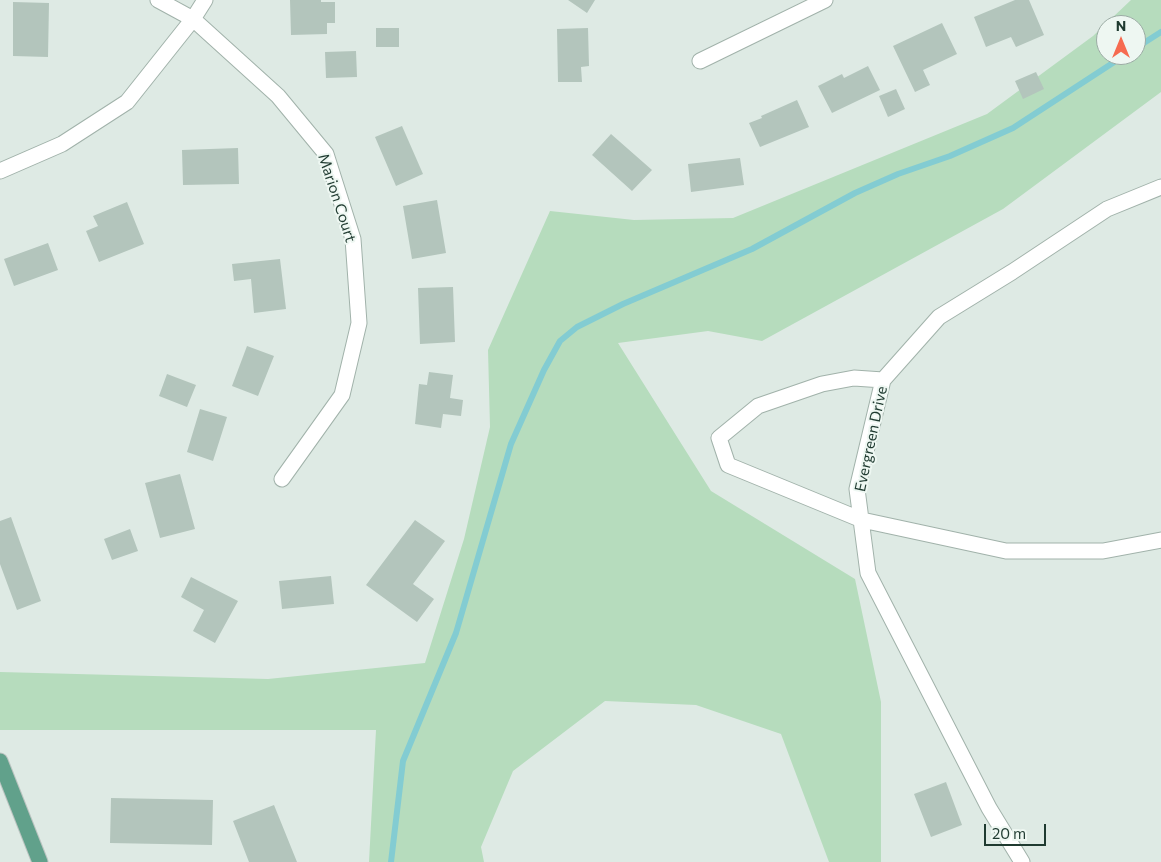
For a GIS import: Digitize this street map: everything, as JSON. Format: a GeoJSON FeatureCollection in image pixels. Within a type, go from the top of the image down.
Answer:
{"type":"FeatureCollection","features":[{"type":"Feature","properties":{"kind":"main road"},"geometry":{"type":"LineString","coordinates":[[0,761],[40,862]]}},
{"type":"Feature","properties":{"kind":"street","name":"Marion Court"},"geometry":{"type":"LineString","coordinates":[[158,0],[194,19],[278,96],[326,154],[353,239],[359,323],[342,395],[282,479]]}},
{"type":"Feature","properties":{"kind":"street"},"geometry":{"type":"LineString","coordinates":[[0,171],[62,144],[127,102],[194,19],[205,0]]}},
{"type":"Feature","properties":{"kind":"street"},"geometry":{"type":"LineString","coordinates":[[700,62],[824,0]]}},
{"type":"Feature","properties":{"kind":"street","name":"Evergreen Drive"},"geometry":{"type":"LineString","coordinates":[[1022,862],[989,808],[868,573],[858,489],[883,380],[939,317],[1012,272],[1107,209],[1161,187]]}},
{"type":"Feature","properties":{"kind":"street"},"geometry":{"type":"LineString","coordinates":[[883,380],[854,378],[822,384],[758,406],[719,438],[728,465],[862,520],[1006,551],[1103,551],[1161,540]]}},
{"type":"Feature","properties":{"kind":"green space"},"geometry":{"type":"Polygon","coordinates":[[[1131,0],[1161,0],[1161,92],[1003,209],[762,341],[708,331],[618,343],[711,491],[855,579],[881,702],[881,862],[829,862],[781,734],[696,705],[605,701],[513,771],[481,847],[484,862],[369,862],[376,730],[0,730],[0,672],[268,679],[425,663],[464,539],[490,427],[488,350],[550,211],[634,220],[733,218],[987,114],[1096,33],[1096,65],[1146,65],[1146,15],[1115,15],[1131,0]]]}},
{"type":"Feature","properties":{"kind":"building"},"geometry":{"type":"Polygon","coordinates":[[[290,0],[335,2],[335,23],[327,23],[327,34],[291,35],[290,0]]]}},
{"type":"Feature","properties":{"kind":"building"},"geometry":{"type":"Polygon","coordinates":[[[568,0],[595,0],[587,13],[568,0]]]}},
{"type":"Feature","properties":{"kind":"building"},"geometry":{"type":"Polygon","coordinates":[[[1015,0],[1029,0],[1044,35],[1016,47],[1011,37],[986,47],[974,17],[1015,0]]]}},
{"type":"Feature","properties":{"kind":"building"},"geometry":{"type":"Polygon","coordinates":[[[13,2],[49,3],[48,57],[13,56],[13,2]]]}},
{"type":"Feature","properties":{"kind":"building"},"geometry":{"type":"Polygon","coordinates":[[[942,23],[957,54],[923,70],[930,85],[915,92],[893,46],[942,23]]]}},
{"type":"Feature","properties":{"kind":"building"},"geometry":{"type":"Polygon","coordinates":[[[376,28],[399,28],[399,47],[376,47],[376,28]]]}},
{"type":"Feature","properties":{"kind":"building"},"geometry":{"type":"Polygon","coordinates":[[[588,28],[589,66],[581,67],[582,82],[558,82],[557,29],[588,28]]]}},
{"type":"Feature","properties":{"kind":"building"},"geometry":{"type":"Polygon","coordinates":[[[356,51],[357,77],[326,78],[325,52],[356,51]]]}},
{"type":"Feature","properties":{"kind":"building"},"geometry":{"type":"Polygon","coordinates":[[[868,66],[880,90],[832,113],[818,86],[842,74],[844,78],[868,66]]]}},
{"type":"Feature","properties":{"kind":"building"},"geometry":{"type":"Polygon","coordinates":[[[1036,72],[1044,89],[1023,99],[1015,81],[1036,72]]]}},
{"type":"Feature","properties":{"kind":"building"},"geometry":{"type":"Polygon","coordinates":[[[896,89],[905,109],[888,117],[879,96],[896,89]]]}},
{"type":"Feature","properties":{"kind":"building"},"geometry":{"type":"Polygon","coordinates":[[[797,100],[809,127],[760,147],[749,123],[797,100]]]}},
{"type":"Feature","properties":{"kind":"building"},"geometry":{"type":"Polygon","coordinates":[[[402,126],[423,174],[396,186],[375,137],[402,126]]]}},
{"type":"Feature","properties":{"kind":"building"},"geometry":{"type":"Polygon","coordinates":[[[611,134],[652,170],[632,191],[592,155],[611,134]]]}},
{"type":"Feature","properties":{"kind":"building"},"geometry":{"type":"Polygon","coordinates":[[[238,148],[239,184],[183,185],[182,150],[238,148]]]}},
{"type":"Feature","properties":{"kind":"building"},"geometry":{"type":"Polygon","coordinates":[[[740,158],[744,185],[691,192],[688,164],[740,158]]]}},
{"type":"Feature","properties":{"kind":"building"},"geometry":{"type":"Polygon","coordinates":[[[437,200],[446,253],[412,259],[403,206],[437,200]]]}},
{"type":"Feature","properties":{"kind":"building"},"geometry":{"type":"Polygon","coordinates":[[[127,202],[144,244],[99,262],[86,231],[98,226],[93,216],[127,202]]]}},
{"type":"Feature","properties":{"kind":"building"},"geometry":{"type":"Polygon","coordinates":[[[48,243],[58,270],[14,286],[4,259],[48,243]]]}},
{"type":"Feature","properties":{"kind":"building"},"geometry":{"type":"Polygon","coordinates":[[[280,259],[286,309],[254,313],[251,279],[234,281],[232,264],[280,259]]]}},
{"type":"Feature","properties":{"kind":"building"},"geometry":{"type":"Polygon","coordinates":[[[453,287],[455,342],[420,344],[418,288],[453,287]]]}},
{"type":"Feature","properties":{"kind":"building"},"geometry":{"type":"Polygon","coordinates":[[[247,346],[274,356],[258,396],[232,386],[247,346]]]}},
{"type":"Feature","properties":{"kind":"building"},"geometry":{"type":"Polygon","coordinates":[[[429,372],[453,375],[450,398],[463,400],[461,416],[443,414],[441,428],[415,424],[419,384],[427,385],[429,372]]]}},
{"type":"Feature","properties":{"kind":"building"},"geometry":{"type":"Polygon","coordinates":[[[167,374],[196,385],[187,407],[159,396],[167,374]]]}},
{"type":"Feature","properties":{"kind":"building"},"geometry":{"type":"Polygon","coordinates":[[[200,409],[227,417],[213,461],[187,452],[200,409]]]}},
{"type":"Feature","properties":{"kind":"building"},"geometry":{"type":"Polygon","coordinates":[[[180,474],[195,529],[160,538],[145,483],[180,474]]]}},
{"type":"Feature","properties":{"kind":"building"},"geometry":{"type":"Polygon","coordinates":[[[11,517],[41,601],[17,610],[0,564],[0,521],[11,517]]]}},
{"type":"Feature","properties":{"kind":"building"},"geometry":{"type":"Polygon","coordinates":[[[415,520],[445,541],[413,584],[434,599],[417,622],[366,585],[415,520]]]}},
{"type":"Feature","properties":{"kind":"building"},"geometry":{"type":"Polygon","coordinates":[[[130,529],[138,551],[112,560],[104,539],[130,529]]]}},
{"type":"Feature","properties":{"kind":"building"},"geometry":{"type":"Polygon","coordinates":[[[331,576],[334,604],[282,609],[279,581],[331,576]]]}},
{"type":"Feature","properties":{"kind":"building"},"geometry":{"type":"Polygon","coordinates":[[[191,577],[238,601],[215,643],[193,631],[204,610],[181,597],[191,577]]]}},
{"type":"Feature","properties":{"kind":"building"},"geometry":{"type":"Polygon","coordinates":[[[946,782],[962,825],[931,837],[914,794],[946,782]]]}},
{"type":"Feature","properties":{"kind":"building"},"geometry":{"type":"Polygon","coordinates":[[[111,798],[213,800],[212,845],[110,843],[111,798]]]}},
{"type":"Feature","properties":{"kind":"building"},"geometry":{"type":"Polygon","coordinates":[[[274,805],[297,862],[249,862],[233,821],[274,805]]]}},
{"type":"Feature","properties":{"kind":"waterway"},"geometry":{"type":"LineString","coordinates":[[1146,42],[1161,32]]}},
{"type":"Feature","properties":{"kind":"waterway"},"geometry":{"type":"LineString","coordinates":[[391,862],[403,761],[456,633],[511,444],[544,370],[560,341],[577,327],[623,304],[752,249],[855,193],[898,174],[950,156],[1013,128],[1110,65]]}}]}
